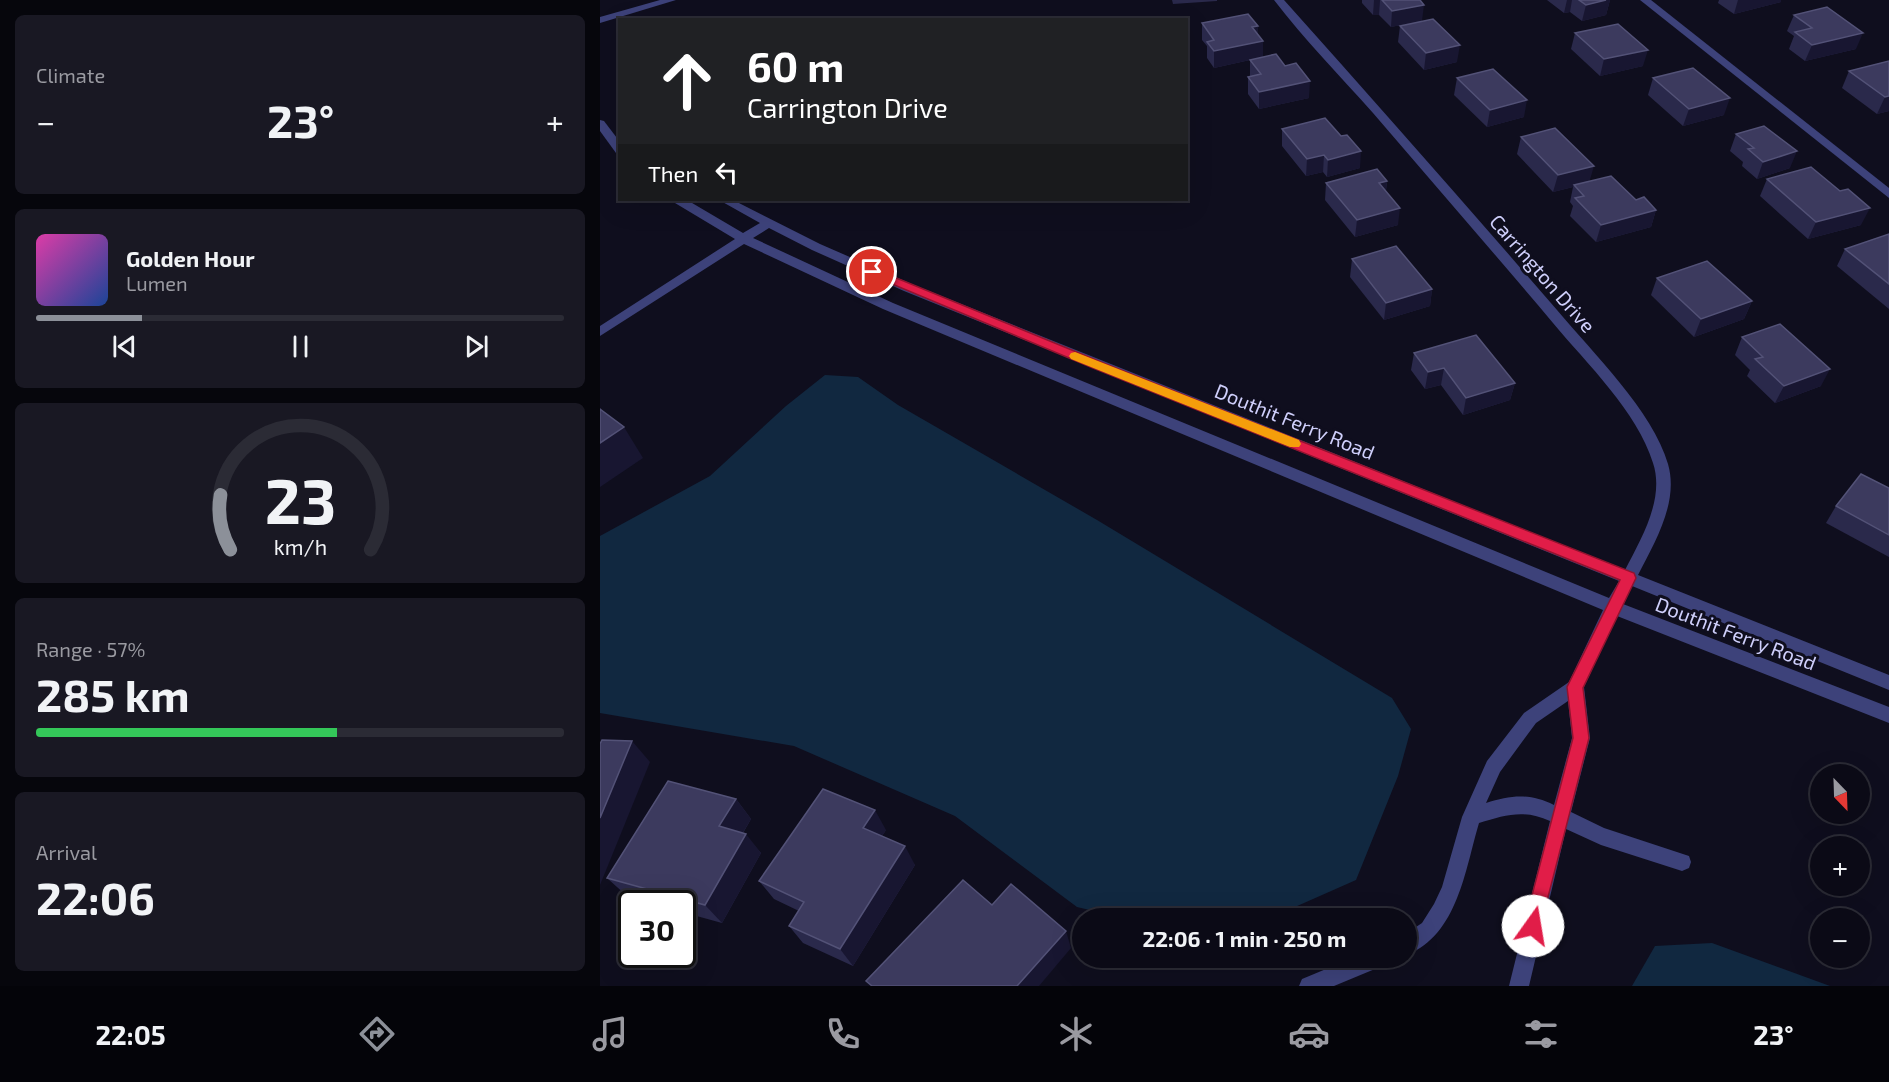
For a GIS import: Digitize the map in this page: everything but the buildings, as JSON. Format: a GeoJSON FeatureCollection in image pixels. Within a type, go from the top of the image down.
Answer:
{"type":"FeatureCollection","features":[{"type":"Feature","properties":{"kind":"street"},"geometry":{"type":"LineString","coordinates":[[600,20],[671,0]]}},
{"type":"Feature","properties":{"kind":"street","name":"Carrington Drive"},"geometry":{"type":"LineString","coordinates":[[1279,0],[1591,360],[1645,428],[1661,464],[1663,484],[1661,503],[1650,537],[1575,687]]}},
{"type":"Feature","properties":{"kind":"street"},"geometry":{"type":"LineString","coordinates":[[1645,0],[1889,195]]}},
{"type":"Feature","properties":{"kind":"street"},"geometry":{"type":"LineString","coordinates":[[600,122],[618,131]]}},
{"type":"Feature","properties":{"kind":"street"},"geometry":{"type":"LineString","coordinates":[[600,122],[618,148]]}},
{"type":"Feature","properties":{"kind":"street","name":"Douthit Ferry Road"},"geometry":{"type":"LineString","coordinates":[[681,201],[744,238],[899,311],[1613,607],[1889,715]]}},
{"type":"Feature","properties":{"kind":"street","name":"Douthit Ferry Road"},"geometry":{"type":"LineString","coordinates":[[727,201],[816,247],[939,300],[1889,683]]}},
{"type":"Feature","properties":{"kind":"street"},"geometry":{"type":"LineString","coordinates":[[600,333],[768,223]]}},
{"type":"Feature","properties":{"kind":"street"},"geometry":{"type":"LineString","coordinates":[[1417,938],[1429,930],[1441,911],[1451,888],[1471,817],[1493,767],[1530,718],[1575,687],[1581,738],[1519,986]]}},
{"type":"Feature","properties":{"kind":"street"},"geometry":{"type":"LineString","coordinates":[[1471,817],[1509,805],[1523,804],[1544,808],[1601,836],[1683,862]]}},
{"type":"Feature","properties":{"kind":"street"},"geometry":{"type":"LineString","coordinates":[[1309,986],[1353,968]]}},
{"type":"Feature","properties":{"kind":"water"},"geometry":{"type":"Polygon","coordinates":[[[825,375],[858,377],[898,405],[1097,520],[1392,698],[1411,729],[1398,776],[1356,880],[1293,908],[1081,908],[955,816],[794,746],[600,713],[600,536],[710,476],[786,406],[825,375]]]}},
{"type":"Feature","properties":{"kind":"water"},"geometry":{"type":"Polygon","coordinates":[[[1712,943],[1830,986],[1632,986],[1655,946],[1712,943]]]}},
{"type":"Feature","properties":{"kind":"slow traffic"},"geometry":{"type":"LineString","coordinates":[[1075,356],[1295,444]]}},
{"type":"Feature","properties":{"kind":"route"},"geometry":{"type":"LineString","coordinates":[[872,272],[1097,365],[1629,578],[1575,687],[1581,738],[1533,926]]}}]}
